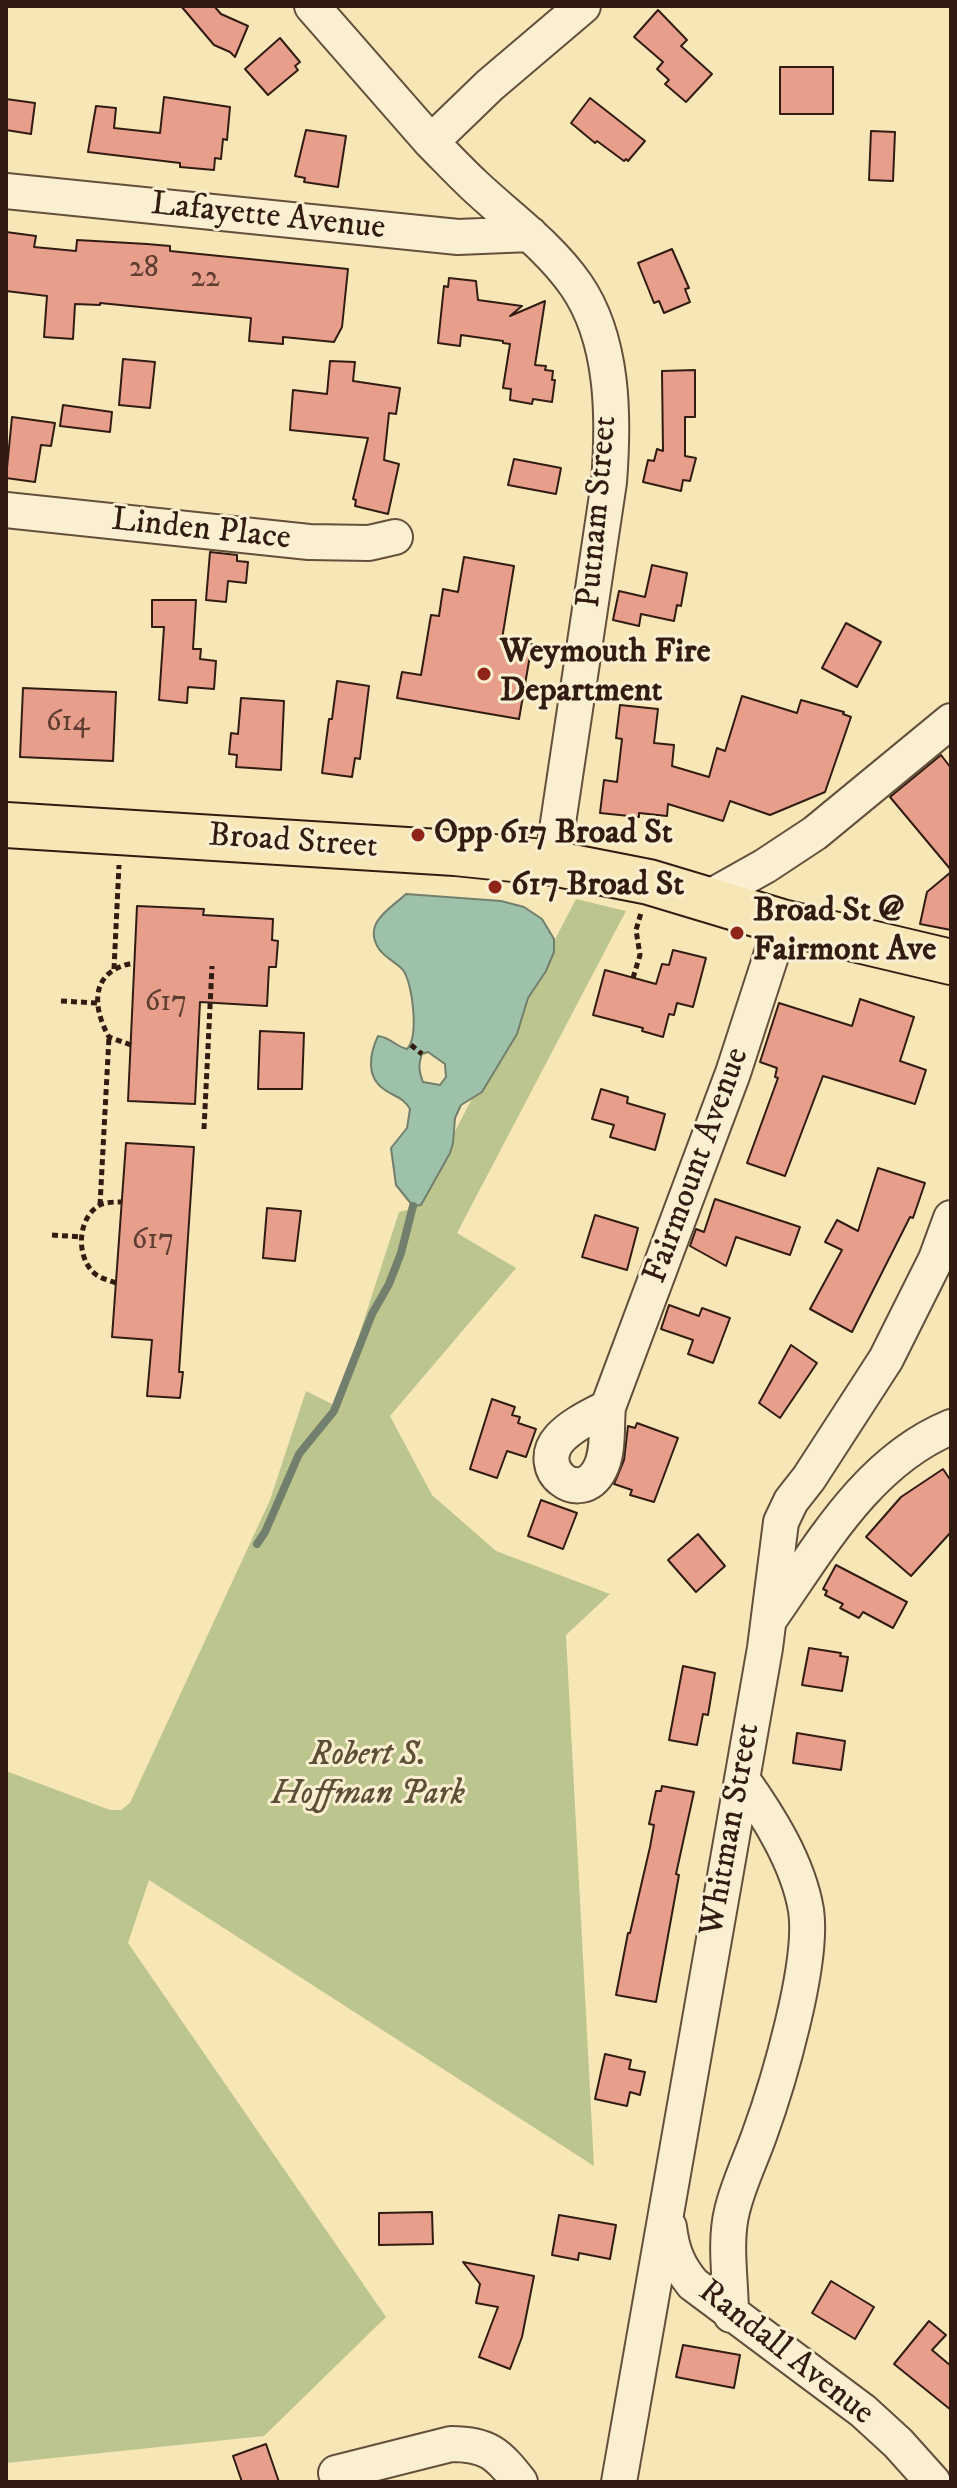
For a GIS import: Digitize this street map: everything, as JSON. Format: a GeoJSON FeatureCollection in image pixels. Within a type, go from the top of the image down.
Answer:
{"type":"FeatureCollection","features":[{"type":"Feature","properties":{"kind":"main road","name":"Broad Street"},"geometry":{"type":"LineString","coordinates":[[6,825],[455,853],[552,863],[649,882],[782,922],[951,962]]}},
{"type":"Feature","properties":{"kind":"street","name":"Putnam Street"},"geometry":{"type":"LineString","coordinates":[[312,6],[431,142],[556,260],[577,287],[592,317],[605,362],[612,445],[600,549],[552,863]]}},
{"type":"Feature","properties":{"kind":"street"},"geometry":{"type":"LineString","coordinates":[[431,142],[490,85],[583,6]]}},
{"type":"Feature","properties":{"kind":"street","name":"Lafayette Avenue"},"geometry":{"type":"LineString","coordinates":[[6,191],[458,237],[530,234]]}},
{"type":"Feature","properties":{"kind":"street","name":"Linden Place"},"geometry":{"type":"LineString","coordinates":[[6,510],[309,542],[369,543],[395,537]]}},
{"type":"Feature","properties":{"kind":"street"},"geometry":{"type":"LineString","coordinates":[[708,898],[815,833],[951,721]]}},
{"type":"Feature","properties":{"kind":"street","name":"Fairmount Avenue"},"geometry":{"type":"LineString","coordinates":[[608,1407],[733,1073],[782,922]]}},
{"type":"Feature","properties":{"kind":"street","name":"Whitman Street"},"geometry":{"type":"LineString","coordinates":[[619,2482],[769,1621],[781,1522],[791,1501],[886,1359],[936,1259],[951,1218]]}},
{"type":"Feature","properties":{"kind":"street"},"geometry":{"type":"LineString","coordinates":[[769,1621],[851,1505],[874,1479],[921,1443],[951,1427]]}},
{"type":"Feature","properties":{"kind":"street"},"geometry":{"type":"LineString","coordinates":[[731,2315],[729,2230],[732,2212],[760,2136],[782,2061],[801,1979],[807,1930],[801,1890],[778,1834],[742,1779]]}},
{"type":"Feature","properties":{"kind":"street","name":"Randall Avenue"},"geometry":{"type":"LineString","coordinates":[[667,2210],[672,2247],[679,2266],[693,2284],[863,2411],[898,2443],[933,2482]]}},
{"type":"Feature","properties":{"kind":"street"},"geometry":{"type":"LineString","coordinates":[[336,2473],[451,2444],[470,2444],[489,2449],[520,2482]]}},
{"type":"Feature","properties":{"kind":"path"},"geometry":{"type":"LineString","coordinates":[[114,969],[121,832]]}},
{"type":"Feature","properties":{"kind":"path"},"geometry":{"type":"LineString","coordinates":[[633,978],[640,955],[636,930],[649,882]]}},
{"type":"Feature","properties":{"kind":"path"},"geometry":{"type":"LineString","coordinates":[[100,1205],[109,1037],[101,1022],[97,1003],[99,987],[114,969],[134,963]]}},
{"type":"Feature","properties":{"kind":"path"},"geometry":{"type":"LineString","coordinates":[[204,1129],[212,966]]}},
{"type":"Feature","properties":{"kind":"path"},"geometry":{"type":"LineString","coordinates":[[61,1001],[97,1003]]}},
{"type":"Feature","properties":{"kind":"path"},"geometry":{"type":"LineString","coordinates":[[109,1037],[131,1045]]}},
{"type":"Feature","properties":{"kind":"path"},"geometry":{"type":"LineString","coordinates":[[411,1045],[422,1054]]}},
{"type":"Feature","properties":{"kind":"path"},"geometry":{"type":"LineString","coordinates":[[116,1283],[92,1271],[85,1261],[82,1237],[89,1215],[100,1205],[122,1202]]}},
{"type":"Feature","properties":{"kind":"path"},"geometry":{"type":"LineString","coordinates":[[52,1235],[82,1237]]}},
{"type":"Feature","properties":{"kind":"green space","name":"Robert S. Hoffman Park"},"geometry":{"type":"Polygon","coordinates":[[[576,899],[626,911],[457,1233],[516,1268],[390,1416],[432,1495],[496,1551],[610,1594],[566,1635],[594,2166],[149,1880],[128,1943],[386,2317],[264,2436],[6,2463],[6,1771],[110,1810],[121,1810],[130,1803],[270,1500],[306,1391],[336,1406],[399,1212],[415,1208],[576,899]]]}},
{"type":"Feature","properties":{"kind":"shaded area"},"geometry":{"type":"Polygon","coordinates":[[[406,894],[501,901],[524,907],[542,919],[554,939],[554,952],[528,998],[517,1034],[482,1092],[461,1105],[455,1118],[450,1153],[421,1205],[413,1206],[396,1185],[391,1148],[407,1128],[410,1109],[379,1085],[371,1064],[378,1036],[407,1049],[413,1034],[413,1010],[407,977],[379,949],[374,932],[380,917],[406,894]],[[428,1052],[422,1054],[420,1068],[423,1082],[440,1085],[446,1077],[445,1064],[428,1052]]]}},
{"type":"Feature","properties":{"kind":"building"},"geometry":{"type":"Polygon","coordinates":[[[181,6],[214,6],[221,14],[248,26],[235,57],[214,45],[181,6]]]}},
{"type":"Feature","properties":{"kind":"building"},"geometry":{"type":"Polygon","coordinates":[[[658,10],[687,40],[681,46],[712,74],[686,102],[665,84],[669,80],[657,69],[663,62],[634,37],[658,10]]]}},
{"type":"Feature","properties":{"kind":"building"},"geometry":{"type":"Polygon","coordinates":[[[280,38],[300,62],[295,66],[298,70],[268,95],[245,69],[280,38]]]}},
{"type":"Feature","properties":{"kind":"building"},"geometry":{"type":"Polygon","coordinates":[[[780,67],[833,67],[833,114],[780,114],[780,67]]]}},
{"type":"Feature","properties":{"kind":"building"},"geometry":{"type":"Polygon","coordinates":[[[164,97],[230,107],[227,140],[223,139],[221,159],[215,158],[214,170],[88,152],[96,106],[116,108],[114,128],[160,133],[164,97]]]}},
{"type":"Feature","properties":{"kind":"building"},"geometry":{"type":"Polygon","coordinates":[[[590,98],[645,141],[628,161],[597,141],[595,143],[571,123],[590,98]]]}},
{"type":"Feature","properties":{"kind":"building"},"geometry":{"type":"Polygon","coordinates":[[[6,99],[35,103],[31,134],[6,130],[6,99]]]}},
{"type":"Feature","properties":{"kind":"building"},"geometry":{"type":"Polygon","coordinates":[[[306,130],[346,136],[338,187],[304,182],[305,178],[295,176],[306,130]]]}},
{"type":"Feature","properties":{"kind":"building"},"geometry":{"type":"Polygon","coordinates":[[[871,131],[895,132],[893,181],[869,180],[871,131]]]}},
{"type":"Feature","properties":{"kind":"building"},"geometry":{"type":"Polygon","coordinates":[[[6,232],[36,236],[34,247],[76,251],[77,240],[147,244],[170,246],[170,251],[348,269],[342,327],[334,342],[283,337],[283,344],[249,341],[251,318],[100,303],[75,304],[73,339],[44,337],[47,296],[6,291],[6,232]]]}},
{"type":"Feature","properties":{"kind":"building"},"geometry":{"type":"Polygon","coordinates":[[[672,249],[689,288],[685,289],[690,302],[664,313],[659,301],[654,303],[638,263],[672,249]]]}},
{"type":"Feature","properties":{"kind":"building"},"geometry":{"type":"Polygon","coordinates":[[[449,278],[476,281],[478,300],[522,306],[510,316],[545,301],[535,365],[546,366],[545,370],[553,371],[552,402],[533,399],[532,404],[510,400],[511,389],[503,388],[510,344],[461,335],[460,346],[438,343],[444,286],[448,287],[449,278]]]}},
{"type":"Feature","properties":{"kind":"building"},"geometry":{"type":"Polygon","coordinates":[[[123,359],[155,362],[150,408],[119,405],[123,359]]]}},
{"type":"Feature","properties":{"kind":"building"},"geometry":{"type":"Polygon","coordinates":[[[330,361],[355,362],[353,381],[400,388],[396,414],[389,413],[384,460],[399,464],[388,514],[355,506],[356,500],[353,499],[368,438],[290,430],[293,390],[327,394],[330,361]]]}},
{"type":"Feature","properties":{"kind":"building"},"geometry":{"type":"Polygon","coordinates":[[[695,370],[695,417],[685,417],[685,456],[696,458],[690,481],[683,480],[681,491],[643,482],[648,460],[654,461],[657,449],[663,451],[662,371],[695,370]]]}},
{"type":"Feature","properties":{"kind":"building"},"geometry":{"type":"Polygon","coordinates":[[[63,405],[112,412],[110,432],[60,426],[63,405]]]}},
{"type":"Feature","properties":{"kind":"building"},"geometry":{"type":"Polygon","coordinates":[[[12,417],[55,423],[51,446],[41,445],[35,482],[6,478],[12,417]]]}},
{"type":"Feature","properties":{"kind":"building"},"geometry":{"type":"Polygon","coordinates":[[[514,459],[561,468],[556,494],[508,485],[514,459]]]}},
{"type":"Feature","properties":{"kind":"building"},"geometry":{"type":"Polygon","coordinates":[[[210,552],[237,555],[237,561],[248,562],[246,583],[228,581],[226,602],[206,600],[210,552]]]}},
{"type":"Feature","properties":{"kind":"building"},"geometry":{"type":"Polygon","coordinates":[[[464,557],[514,566],[502,639],[532,644],[519,719],[397,698],[402,672],[421,675],[431,615],[439,616],[443,589],[458,592],[464,557]]]}},
{"type":"Feature","properties":{"kind":"building"},"geometry":{"type":"Polygon","coordinates":[[[652,565],[687,573],[681,606],[677,605],[674,621],[641,614],[639,626],[613,620],[619,591],[645,597],[652,565]]]}},
{"type":"Feature","properties":{"kind":"building"},"geometry":{"type":"Polygon","coordinates":[[[152,600],[196,600],[193,649],[201,649],[200,659],[216,661],[214,689],[188,687],[187,703],[159,700],[164,627],[152,627],[152,600]]]}},
{"type":"Feature","properties":{"kind":"building"},"geometry":{"type":"Polygon","coordinates":[[[846,623],[881,642],[857,687],[822,668],[846,623]]]}},
{"type":"Feature","properties":{"kind":"building"},"geometry":{"type":"Polygon","coordinates":[[[337,681],[369,686],[360,759],[355,758],[352,777],[322,773],[337,681]]]}},
{"type":"Feature","properties":{"kind":"building"},"geometry":{"type":"Polygon","coordinates":[[[23,688],[116,692],[113,761],[20,757],[23,688]]]}},
{"type":"Feature","properties":{"kind":"building"},"geometry":{"type":"Polygon","coordinates":[[[742,696],[797,713],[801,700],[844,712],[851,717],[825,792],[770,815],[730,801],[723,821],[668,804],[667,816],[600,813],[604,780],[617,782],[622,739],[616,738],[620,705],[658,709],[654,743],[674,745],[672,766],[709,777],[717,748],[725,751],[742,696]]]}},
{"type":"Feature","properties":{"kind":"building"},"geometry":{"type":"Polygon","coordinates":[[[241,698],[284,701],[281,770],[236,767],[237,755],[229,754],[231,733],[238,734],[241,698]]]}},
{"type":"Feature","properties":{"kind":"building"},"geometry":{"type":"Polygon","coordinates":[[[941,755],[951,768],[951,870],[890,797],[941,755]]]}},
{"type":"Feature","properties":{"kind":"building"},"geometry":{"type":"Polygon","coordinates":[[[951,872],[951,930],[920,924],[927,892],[951,872]]]}},
{"type":"Feature","properties":{"kind":"building"},"geometry":{"type":"Polygon","coordinates":[[[137,906],[204,909],[203,915],[273,919],[272,940],[278,941],[276,967],[269,967],[267,1006],[200,1002],[195,1104],[128,1101],[137,906]]]}},
{"type":"Feature","properties":{"kind":"building"},"geometry":{"type":"Polygon","coordinates":[[[673,950],[706,958],[693,1007],[677,1003],[674,1015],[669,1014],[663,1037],[642,1031],[643,1028],[593,1015],[605,970],[656,984],[662,964],[669,965],[673,950]]]}},
{"type":"Feature","properties":{"kind":"building"},"geometry":{"type":"Polygon","coordinates":[[[860,999],[914,1017],[900,1061],[926,1070],[915,1104],[823,1076],[785,1176],[747,1163],[778,1078],[775,1077],[777,1068],[760,1062],[779,1003],[852,1026],[860,999]]]}},
{"type":"Feature","properties":{"kind":"building"},"geometry":{"type":"Polygon","coordinates":[[[260,1031],[304,1033],[302,1089],[258,1089],[260,1031]]]}},
{"type":"Feature","properties":{"kind":"building"},"geometry":{"type":"Polygon","coordinates":[[[601,1089],[628,1097],[627,1103],[665,1114],[655,1150],[610,1137],[614,1125],[592,1119],[601,1089]]]}},
{"type":"Feature","properties":{"kind":"building"},"geometry":{"type":"Polygon","coordinates":[[[126,1143],[194,1147],[179,1372],[183,1372],[180,1398],[147,1396],[152,1340],[112,1337],[126,1143]]]}},
{"type":"Feature","properties":{"kind":"building"},"geometry":{"type":"Polygon","coordinates":[[[878,1168],[925,1183],[913,1218],[910,1217],[852,1332],[810,1309],[842,1250],[825,1242],[837,1220],[858,1231],[878,1168]]]}},
{"type":"Feature","properties":{"kind":"building"},"geometry":{"type":"Polygon","coordinates":[[[715,1199],[800,1227],[790,1255],[736,1237],[726,1266],[690,1246],[696,1229],[704,1232],[715,1199]]]}},
{"type":"Feature","properties":{"kind":"building"},"geometry":{"type":"Polygon","coordinates":[[[267,1208],[301,1211],[295,1261],[263,1258],[267,1208]]]}},
{"type":"Feature","properties":{"kind":"building"},"geometry":{"type":"Polygon","coordinates":[[[595,1215],[638,1228],[627,1270],[582,1257],[595,1215]]]}},
{"type":"Feature","properties":{"kind":"building"},"geometry":{"type":"Polygon","coordinates":[[[669,1305],[699,1316],[702,1308],[730,1318],[713,1363],[688,1354],[693,1340],[661,1329],[669,1305]]]}},
{"type":"Feature","properties":{"kind":"building"},"geometry":{"type":"Polygon","coordinates":[[[791,1345],[817,1363],[780,1418],[759,1403],[791,1345]]]}},
{"type":"Feature","properties":{"kind":"building"},"geometry":{"type":"Polygon","coordinates":[[[492,1399],[515,1407],[512,1415],[520,1417],[518,1423],[536,1429],[526,1457],[507,1451],[497,1478],[470,1469],[492,1399]]]}},
{"type":"Feature","properties":{"kind":"building"},"geometry":{"type":"Polygon","coordinates":[[[637,1423],[678,1438],[654,1502],[630,1495],[632,1490],[614,1484],[624,1460],[628,1426],[635,1428],[637,1423]]]}},
{"type":"Feature","properties":{"kind":"building"},"geometry":{"type":"Polygon","coordinates":[[[943,1469],[951,1481],[951,1532],[911,1576],[866,1537],[901,1497],[943,1469]]]}},
{"type":"Feature","properties":{"kind":"building"},"geometry":{"type":"Polygon","coordinates":[[[541,1500],[577,1513],[563,1549],[528,1536],[541,1500]]]}},
{"type":"Feature","properties":{"kind":"building"},"geometry":{"type":"Polygon","coordinates":[[[698,1534],[725,1566],[696,1592],[668,1560],[698,1534]]]}},
{"type":"Feature","properties":{"kind":"building"},"geometry":{"type":"Polygon","coordinates":[[[836,1565],[907,1602],[893,1628],[863,1612],[859,1618],[840,1608],[843,1604],[825,1595],[827,1591],[823,1589],[836,1565]]]}},
{"type":"Feature","properties":{"kind":"building"},"geometry":{"type":"Polygon","coordinates":[[[809,1648],[848,1657],[842,1691],[802,1685],[809,1648]]]}},
{"type":"Feature","properties":{"kind":"building"},"geometry":{"type":"Polygon","coordinates":[[[683,1666],[715,1673],[708,1715],[703,1714],[697,1745],[669,1740],[683,1666]]]}},
{"type":"Feature","properties":{"kind":"building"},"geometry":{"type":"Polygon","coordinates":[[[797,1733],[845,1741],[841,1770],[793,1763],[797,1733]]]}},
{"type":"Feature","properties":{"kind":"building"},"geometry":{"type":"Polygon","coordinates":[[[662,1786],[694,1792],[676,1874],[679,1875],[656,2002],[616,1995],[650,1847],[654,1825],[649,1824],[656,1791],[661,1791],[662,1786]]]}},
{"type":"Feature","properties":{"kind":"building"},"geometry":{"type":"Polygon","coordinates":[[[605,2054],[631,2060],[629,2069],[645,2072],[640,2095],[630,2092],[627,2106],[595,2099],[605,2054]]]}},
{"type":"Feature","properties":{"kind":"building"},"geometry":{"type":"Polygon","coordinates":[[[432,2212],[433,2244],[379,2245],[379,2213],[432,2212]]]}},
{"type":"Feature","properties":{"kind":"building"},"geometry":{"type":"Polygon","coordinates":[[[559,2215],[616,2225],[610,2259],[579,2253],[578,2260],[552,2255],[559,2215]]]}},
{"type":"Feature","properties":{"kind":"building"},"geometry":{"type":"Polygon","coordinates":[[[463,2262],[534,2276],[522,2337],[510,2369],[479,2357],[498,2307],[476,2303],[480,2284],[463,2262]]]}},
{"type":"Feature","properties":{"kind":"building"},"geometry":{"type":"Polygon","coordinates":[[[831,2281],[874,2307],[855,2339],[812,2313],[831,2281]]]}},
{"type":"Feature","properties":{"kind":"building"},"geometry":{"type":"Polygon","coordinates":[[[929,2321],[946,2335],[932,2350],[951,2366],[951,2410],[894,2364],[929,2321]]]}},
{"type":"Feature","properties":{"kind":"building"},"geometry":{"type":"Polygon","coordinates":[[[683,2345],[740,2355],[734,2388],[676,2377],[683,2345]]]}},
{"type":"Feature","properties":{"kind":"building"},"geometry":{"type":"Polygon","coordinates":[[[266,2444],[279,2482],[242,2482],[233,2456],[266,2444]]]}},
{"type":"Feature","properties":{"kind":"waterway"},"geometry":{"type":"LineString","coordinates":[[257,1544],[299,1454],[334,1411],[372,1314],[389,1284],[401,1253],[413,1206]]}},
{"type":"Feature","properties":{"kind":"place","name":"Weymouth Fire Department"},"geometry":{"type":"Point","coordinates":[484,674]}},
{"type":"Feature","properties":{"kind":"place","name":"Opp 617 Broad St"},"geometry":{"type":"Point","coordinates":[418,835]}},
{"type":"Feature","properties":{"kind":"place","name":"617 Broad St"},"geometry":{"type":"Point","coordinates":[495,887]}},
{"type":"Feature","properties":{"kind":"place","name":"Broad St @ Fairmont Ave"},"geometry":{"type":"Point","coordinates":[737,933]}}]}
